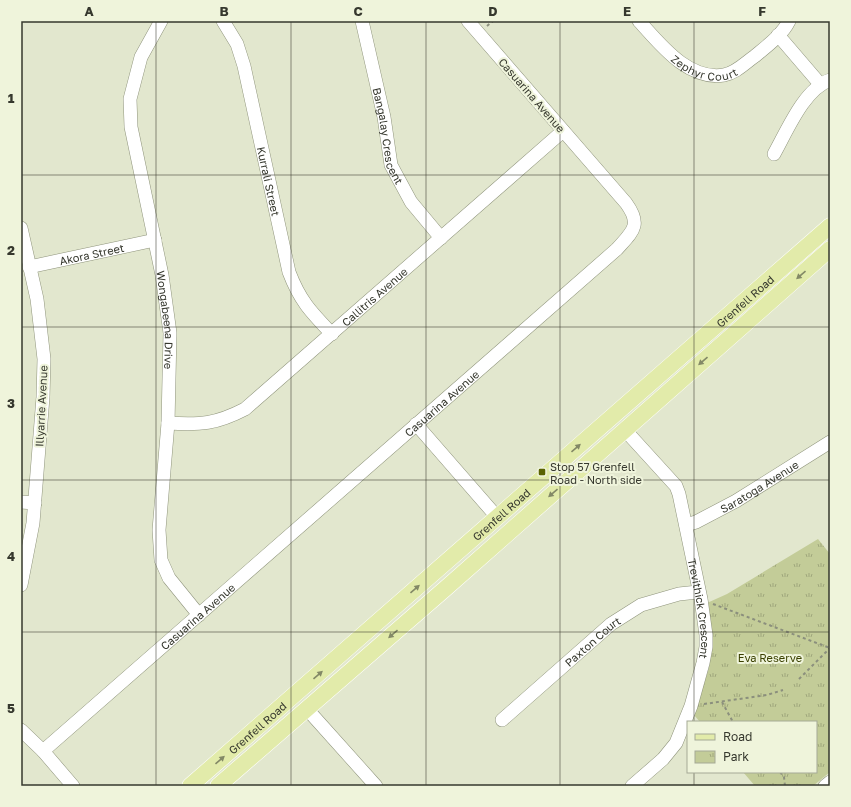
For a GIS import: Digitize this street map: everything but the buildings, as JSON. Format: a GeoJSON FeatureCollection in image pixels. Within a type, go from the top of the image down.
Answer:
{"type":"FeatureCollection","features":[{"type":"Feature","properties":{"kind":"main road","name":"Grenfell Road"},"geometry":{"type":"LineString","coordinates":[[190,786],[830,226]]}},
{"type":"Feature","properties":{"kind":"main road","name":"Grenfell Road"},"geometry":{"type":"LineString","coordinates":[[218,786],[510,532],[830,249]]}},
{"type":"Feature","properties":{"kind":"main road"},"geometry":{"type":"LineString","coordinates":[[613,416],[625,430]]}},
{"type":"Feature","properties":{"kind":"main road"},"geometry":{"type":"LineString","coordinates":[[497,517],[510,532]]}},
{"type":"Feature","properties":{"kind":"main road"},"geometry":{"type":"LineString","coordinates":[[295,694],[307,709]]}},
{"type":"Feature","properties":{"kind":"street","name":"Wongabeena Drive"},"geometry":{"type":"LineString","coordinates":[[160,21],[140,57],[130,99],[131,128],[162,275],[170,333],[168,423],[159,530],[161,560],[169,578],[199,615]]}},
{"type":"Feature","properties":{"kind":"street","name":"Kurrali Street"},"geometry":{"type":"LineString","coordinates":[[222,21],[237,44],[244,66],[289,272],[297,293],[303,302],[332,334]]}},
{"type":"Feature","properties":{"kind":"street","name":"Bangalay Crescent"},"geometry":{"type":"LineString","coordinates":[[362,21],[384,116],[391,165],[411,202],[441,238]]}},
{"type":"Feature","properties":{"kind":"street","name":"Casuarina Avenue"},"geometry":{"type":"LineString","coordinates":[[43,751],[617,249],[634,227],[634,214],[626,203],[468,21]]}},
{"type":"Feature","properties":{"kind":"street","name":"Zephyr Court"},"geometry":{"type":"LineString","coordinates":[[639,21],[666,51],[688,68],[708,74],[724,75],[738,70],[778,35],[789,21]]}},
{"type":"Feature","properties":{"kind":"street"},"geometry":{"type":"LineString","coordinates":[[774,154],[801,106],[825,82],[778,35]]}},
{"type":"Feature","properties":{"kind":"street","name":"Callitris Avenue"},"geometry":{"type":"LineString","coordinates":[[168,423],[197,425],[226,419],[245,409],[562,131]]}},
{"type":"Feature","properties":{"kind":"street","name":"Illyarrie Avenue"},"geometry":{"type":"LineString","coordinates":[[21,228],[37,299],[44,359],[33,523],[21,585]]}},
{"type":"Feature","properties":{"kind":"street","name":"Akora Street"},"geometry":{"type":"LineString","coordinates":[[29,267],[155,240]]}},
{"type":"Feature","properties":{"kind":"street"},"geometry":{"type":"LineString","coordinates":[[416,424],[497,517]]}},
{"type":"Feature","properties":{"kind":"street","name":"Trevithick Crescent"},"geometry":{"type":"LineString","coordinates":[[625,430],[676,486],[686,525],[706,635],[706,647],[691,706],[681,733],[671,751],[632,786]]}},
{"type":"Feature","properties":{"kind":"street","name":"Saratoga Avenue"},"geometry":{"type":"LineString","coordinates":[[686,525],[696,522],[736,501],[830,442]]}},
{"type":"Feature","properties":{"kind":"street"},"geometry":{"type":"LineString","coordinates":[[21,502],[35,502]]}},
{"type":"Feature","properties":{"kind":"street","name":"Paxton Court"},"geometry":{"type":"LineString","coordinates":[[502,720],[611,624],[641,605],[679,594],[699,596]]}},
{"type":"Feature","properties":{"kind":"street"},"geometry":{"type":"LineString","coordinates":[[307,709],[376,786]]}},
{"type":"Feature","properties":{"kind":"street"},"geometry":{"type":"LineString","coordinates":[[21,730],[43,751],[73,786]]}},
{"type":"Feature","properties":{"kind":"street"},"geometry":{"type":"LineString","coordinates":[[825,786],[830,782]]}},
{"type":"Feature","properties":{"kind":"path"},"geometry":{"type":"LineString","coordinates":[[699,596],[830,648],[798,679]]}},
{"type":"Feature","properties":{"kind":"path"},"geometry":{"type":"LineString","coordinates":[[691,706],[767,695],[783,690]]}},
{"type":"Feature","properties":{"kind":"path"},"geometry":{"type":"LineString","coordinates":[[722,702],[732,721]]}},
{"type":"Feature","properties":{"kind":"path"},"geometry":{"type":"LineString","coordinates":[[781,773],[784,777],[785,786]]}},
{"type":"Feature","properties":{"kind":"green space","name":"Eva Reserve"},"geometry":{"type":"Polygon","coordinates":[[[818,539],[830,554],[830,772],[813,786],[755,786],[744,773],[817,773],[817,721],[699,721],[694,715],[709,668],[712,635],[707,603],[727,594],[818,539]]]}},
{"type":"Feature","properties":{"kind":"place","name":"Stop 57 Grenfell Road - North side"},"geometry":{"type":"Point","coordinates":[542,472]}}]}
